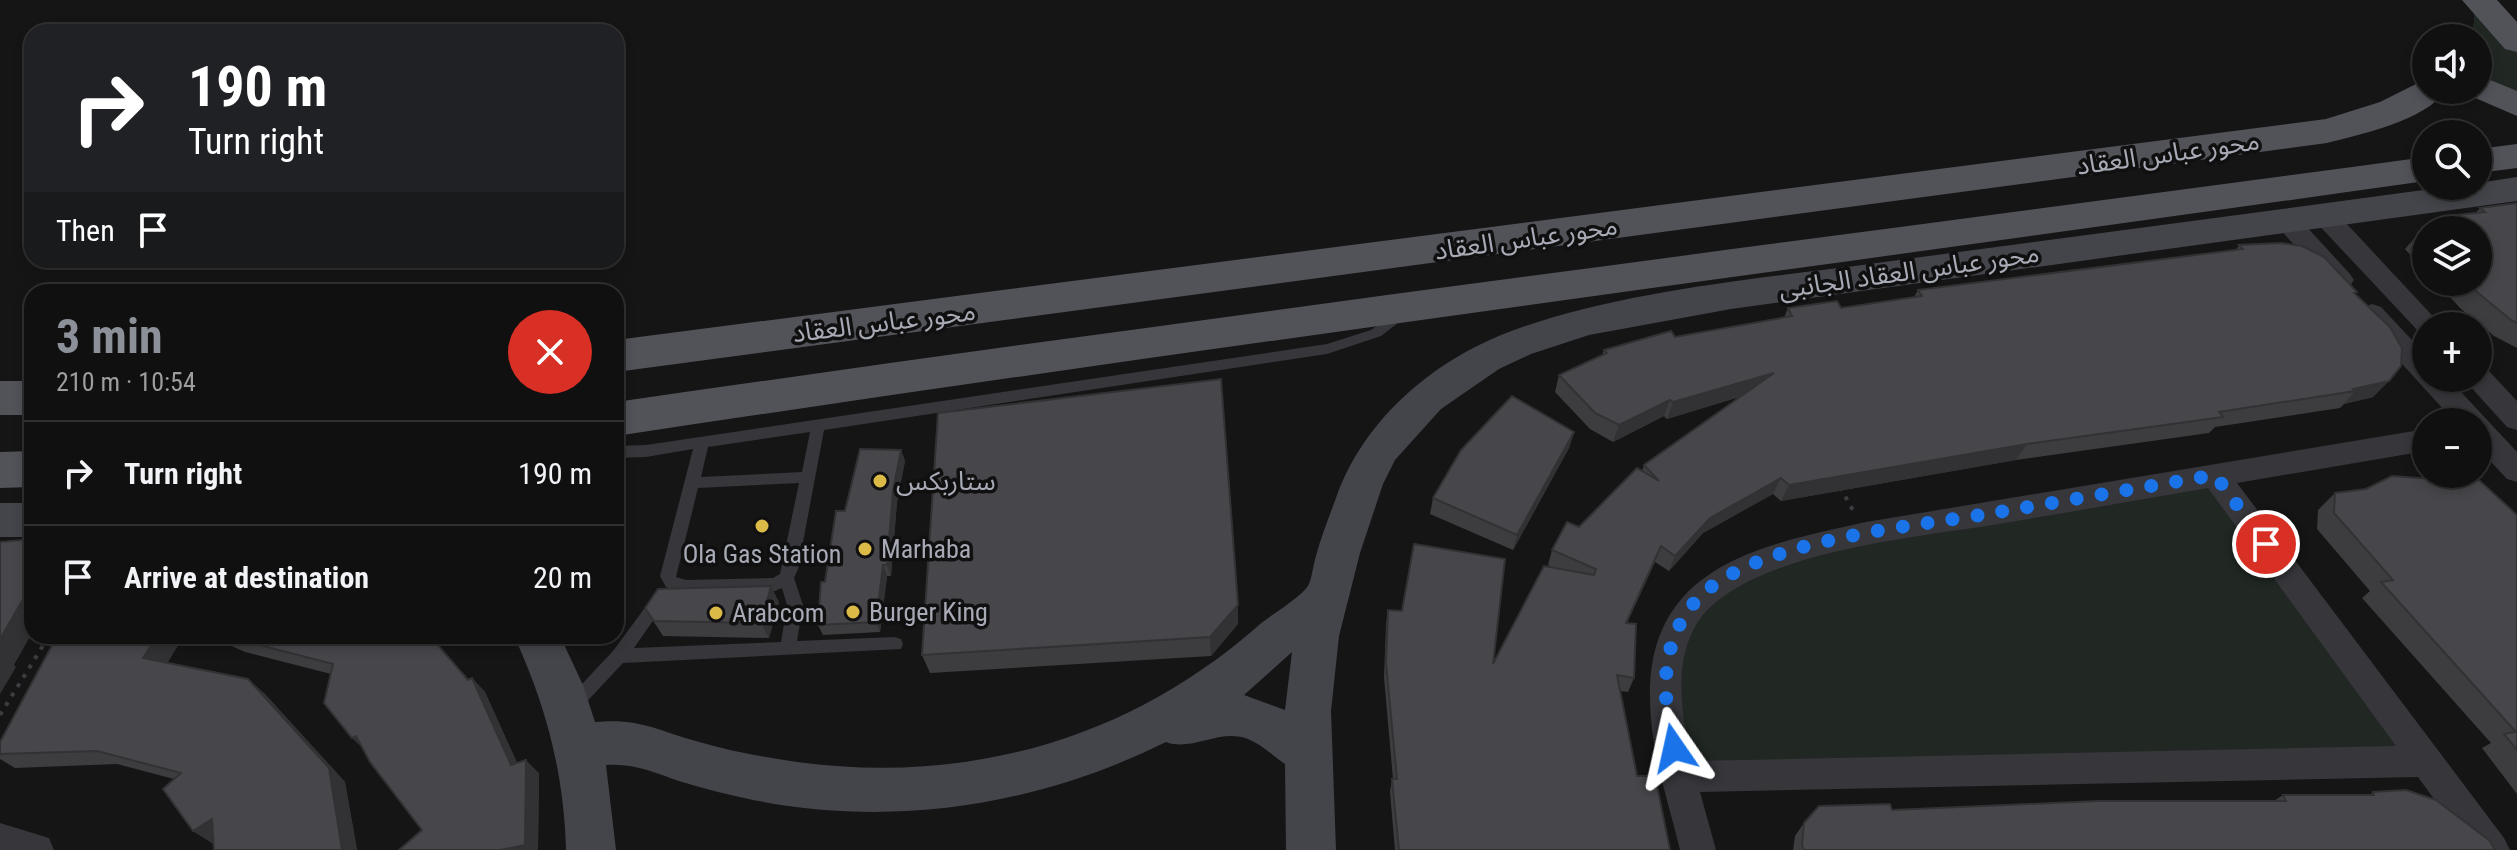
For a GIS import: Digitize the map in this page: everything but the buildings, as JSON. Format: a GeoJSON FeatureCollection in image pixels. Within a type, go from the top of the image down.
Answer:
{"type":"FeatureCollection","features":[{"type":"Feature","properties":{"kind":"main road"},"geometry":{"type":"LineString","coordinates":[[2474,24],[2476,0]]}},
{"type":"Feature","properties":{"kind":"main road"},"geometry":{"type":"LineString","coordinates":[[2476,0],[2517,42]]}},
{"type":"Feature","properties":{"kind":"main road"},"geometry":{"type":"LineString","coordinates":[[2492,93],[2517,105]]}},
{"type":"Feature","properties":{"kind":"main road","name":"محور عباس العقاد"},"geometry":{"type":"LineString","coordinates":[[624,355],[2314,133],[2374,118],[2412,101]]}},
{"type":"Feature","properties":{"kind":"main road"},"geometry":{"type":"LineString","coordinates":[[2492,159],[2517,156]]}},
{"type":"Feature","properties":{"kind":"main road","name":"محور عباس العقاد"},"geometry":{"type":"LineString","coordinates":[[624,418],[1056,354],[1405,309],[1610,299],[2234,210],[2412,172]]}},
{"type":"Feature","properties":{"kind":"main road"},"geometry":{"type":"LineString","coordinates":[[0,398],[24,398]]}},
{"type":"Feature","properties":{"kind":"main road"},"geometry":{"type":"LineString","coordinates":[[0,470],[24,469]]}},
{"type":"Feature","properties":{"kind":"street"},"geometry":{"type":"LineString","coordinates":[[2234,210],[2285,219],[2517,189]]}},
{"type":"Feature","properties":{"kind":"street"},"geometry":{"type":"LineString","coordinates":[[2323,214],[2416,312]]}},
{"type":"Feature","properties":{"kind":"street"},"geometry":{"type":"LineString","coordinates":[[2285,219],[2412,357]]}},
{"type":"Feature","properties":{"kind":"street"},"geometry":{"type":"LineString","coordinates":[[1311,850],[1307,751],[1311,673],[1324,601],[1362,484],[1380,449],[1402,423],[1455,377],[1518,344],[1552,331],[1610,299]]}},
{"type":"Feature","properties":{"kind":"street"},"geometry":{"type":"LineString","coordinates":[[2444,392],[2459,408]]}},
{"type":"Feature","properties":{"kind":"street"},"geometry":{"type":"LineString","coordinates":[[2491,392],[2517,422]]}},
{"type":"Feature","properties":{"kind":"street"},"geometry":{"type":"LineString","coordinates":[[2492,426],[2517,422]]}},
{"type":"Feature","properties":{"kind":"street"},"geometry":{"type":"LineString","coordinates":[[1698,850],[1667,719],[1664,675],[1674,636],[1694,602],[1724,577],[1788,551],[1866,534],[2412,442]]}},
{"type":"Feature","properties":{"kind":"street"},"geometry":{"type":"LineString","coordinates":[[2492,444],[2517,471]]}},
{"type":"Feature","properties":{"kind":"street"},"geometry":{"type":"LineString","coordinates":[[2215,475],[2492,850]]}},
{"type":"Feature","properties":{"kind":"street"},"geometry":{"type":"LineString","coordinates":[[0,520],[24,520]]}},
{"type":"Feature","properties":{"kind":"street"},"geometry":{"type":"LineString","coordinates":[[1154,728],[1237,674],[1288,627],[1324,601]]}},
{"type":"Feature","properties":{"kind":"street"},"geometry":{"type":"LineString","coordinates":[[539,644],[574,728],[591,813],[591,850]]}},
{"type":"Feature","properties":{"kind":"street"},"geometry":{"type":"LineString","coordinates":[[574,728],[640,744],[749,778],[809,786],[871,789],[934,787],[997,778],[1059,764],[1154,728],[1213,716],[1249,717],[1307,751]]}},
{"type":"Feature","properties":{"kind":"street"},"geometry":{"type":"LineString","coordinates":[[1681,777],[2427,761]]}},
{"type":"Feature","properties":{"kind":"street"},"geometry":{"type":"LineString","coordinates":[[0,840],[37,850]]}},
{"type":"Feature","properties":{"kind":"lane"},"geometry":{"type":"LineString","coordinates":[[624,452],[702,443],[1327,349],[1383,330],[1405,309]]}},
{"type":"Feature","properties":{"kind":"lane"},"geometry":{"type":"LineString","coordinates":[[671,582],[686,587],[775,584],[786,578],[818,425]]}},
{"type":"Feature","properties":{"kind":"lane"},"geometry":{"type":"LineString","coordinates":[[574,728],[671,582],[668,568],[702,443]]}},
{"type":"Feature","properties":{"kind":"lane"},"geometry":{"type":"LineString","coordinates":[[691,483],[808,477]]}},
{"type":"Feature","properties":{"kind":"lane"},"geometry":{"type":"LineString","coordinates":[[786,578],[795,605],[788,649]]}},
{"type":"Feature","properties":{"kind":"lane"},"geometry":{"type":"LineString","coordinates":[[619,656],[895,644]]}},
{"type":"Feature","properties":{"kind":"path"},"geometry":{"type":"LineString","coordinates":[[1835,478],[1866,534]]}},
{"type":"Feature","properties":{"kind":"path"},"geometry":{"type":"LineString","coordinates":[[0,715],[44,644]]}},
{"type":"Feature","properties":{"kind":"shaded area"},"geometry":{"type":"Polygon","coordinates":[[[2474,0],[2517,42],[2517,105],[2492,93],[2492,24],[2474,23],[2474,0]]]}},
{"type":"Feature","properties":{"kind":"shaded area"},"geometry":{"type":"Polygon","coordinates":[[[2215,475],[2427,761],[1681,777],[1674,636],[1762,561],[2215,475]]]}},
{"type":"Feature","properties":{"kind":"place","name":"ستاربكس"},"geometry":{"type":"Point","coordinates":[880,481]}},
{"type":"Feature","properties":{"kind":"place","name":"Ola Gas Station"},"geometry":{"type":"Point","coordinates":[762,526]}},
{"type":"Feature","properties":{"kind":"place","name":"Marhaba"},"geometry":{"type":"Point","coordinates":[865,549]}},
{"type":"Feature","properties":{"kind":"place","name":"Burger King"},"geometry":{"type":"Point","coordinates":[853,612]}},
{"type":"Feature","properties":{"kind":"place","name":"Arabcom"},"geometry":{"type":"Point","coordinates":[716,613]}},
{"type":"Feature","properties":{"kind":"route"},"geometry":{"type":"LineString","coordinates":[[1674,748],[1667,719],[1664,675],[1674,636],[1694,602],[1724,577],[1788,551],[1866,534],[2215,475],[2266,544]]}}]}
